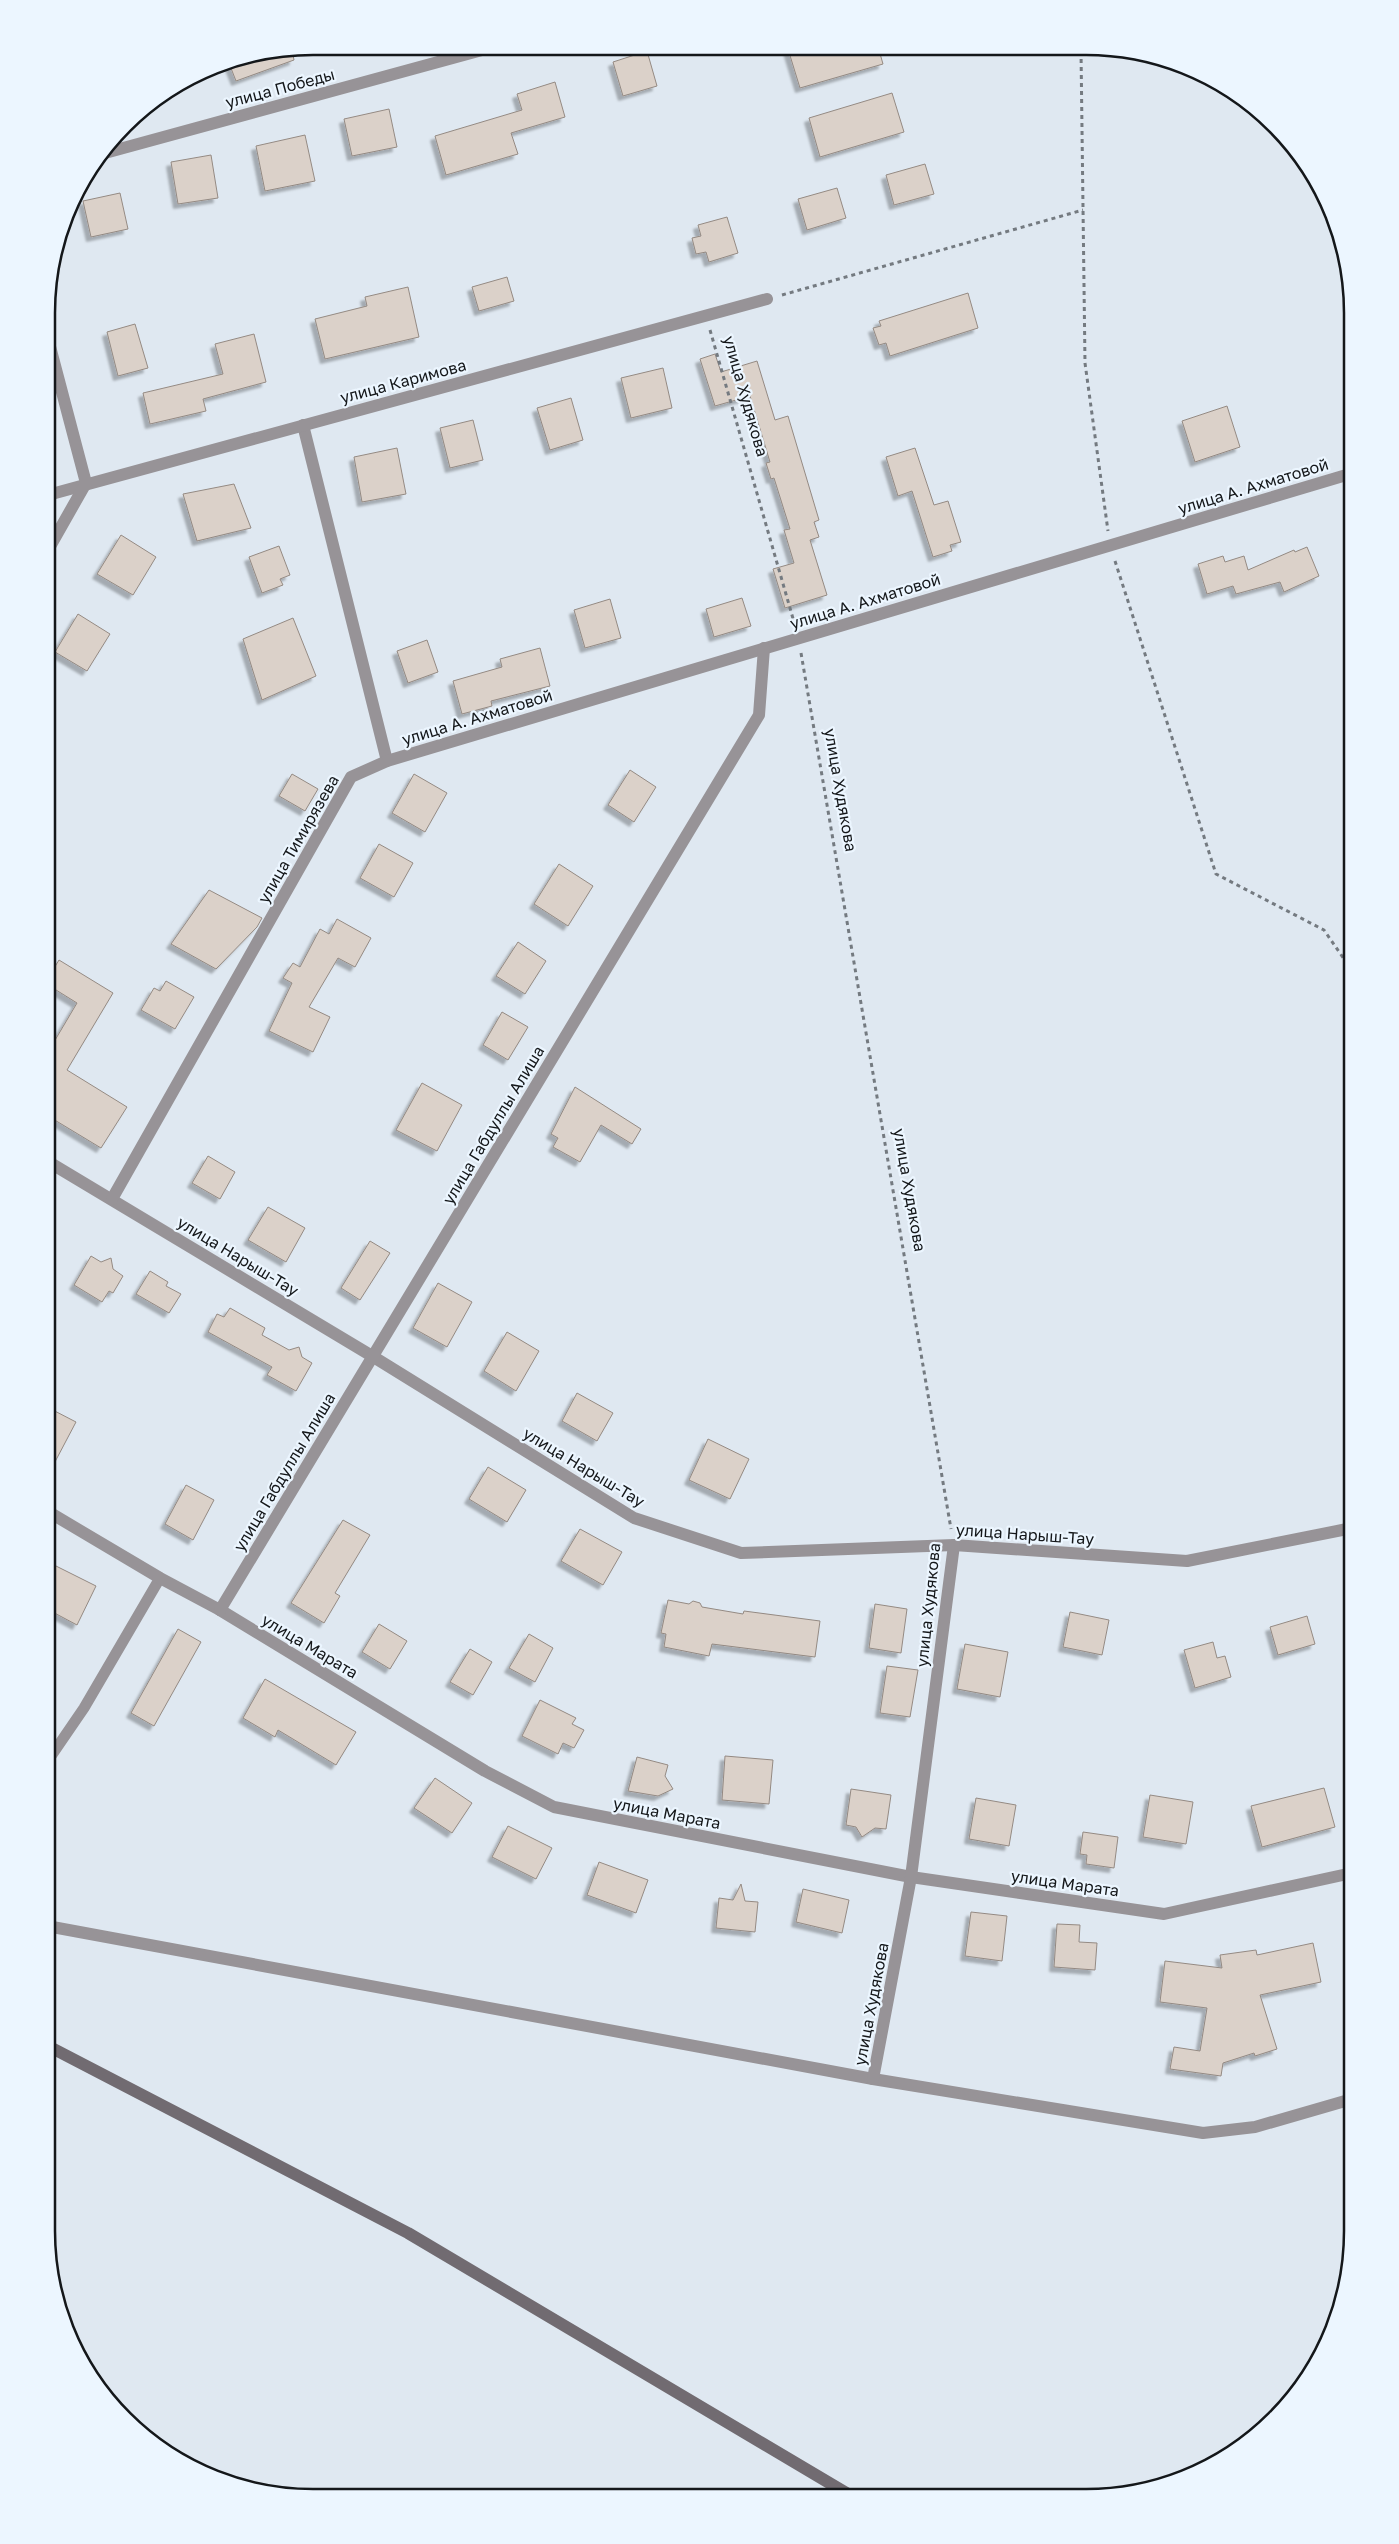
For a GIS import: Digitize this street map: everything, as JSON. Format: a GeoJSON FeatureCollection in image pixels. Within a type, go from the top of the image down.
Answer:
{"type":"FeatureCollection","features":[{"type":"Feature","properties":{"kind":"main road"},"geometry":{"type":"LineString","coordinates":[[55,2050],[408,2233],[840,2489]]}},
{"type":"Feature","properties":{"kind":"street","name":"улица Победы"},"geometry":{"type":"LineString","coordinates":[[111,153],[464,55]]}},
{"type":"Feature","properties":{"kind":"street","name":"улица Каримова"},"geometry":{"type":"LineString","coordinates":[[55,493],[767,299]]}},
{"type":"Feature","properties":{"kind":"street"},"geometry":{"type":"LineString","coordinates":[[55,366],[86,484],[55,538]]}},
{"type":"Feature","properties":{"kind":"street"},"geometry":{"type":"LineString","coordinates":[[303,425],[387,761]]}},
{"type":"Feature","properties":{"kind":"street","name":"улица А. Ахматовой"},"geometry":{"type":"LineString","coordinates":[[387,761],[1344,476]]}},
{"type":"Feature","properties":{"kind":"street","name":"улица Габдуллы Алиша"},"geometry":{"type":"LineString","coordinates":[[220,1610],[759,715],[764,648]]}},
{"type":"Feature","properties":{"kind":"street","name":"улица Тимирязева"},"geometry":{"type":"LineString","coordinates":[[112,1199],[351,777],[387,761]]}},
{"type":"Feature","properties":{"kind":"street","name":"улица Нарыш-Тау"},"geometry":{"type":"LineString","coordinates":[[55,1165],[372,1356],[634,1518],[741,1553],[954,1545],[1187,1561],[1344,1530]]}},
{"type":"Feature","properties":{"kind":"street","name":"улица Марата"},"geometry":{"type":"LineString","coordinates":[[55,1516],[160,1578],[220,1610],[484,1771],[554,1807],[911,1877],[1164,1914],[1344,1876]]}},
{"type":"Feature","properties":{"kind":"street","name":"улица Худякова"},"geometry":{"type":"LineString","coordinates":[[873,2079],[911,1877],[954,1545]]}},
{"type":"Feature","properties":{"kind":"street"},"geometry":{"type":"LineString","coordinates":[[55,1927],[873,2079],[1203,2133],[1255,2127],[1344,2101]]}},
{"type":"Feature","properties":{"kind":"lane"},"geometry":{"type":"LineString","coordinates":[[55,1750],[84,1708],[160,1578]]}},
{"type":"Feature","properties":{"kind":"path"},"geometry":{"type":"LineString","coordinates":[[767,299],[1083,210]]}},
{"type":"Feature","properties":{"kind":"path","name":"улица Худякова"},"geometry":{"type":"LineString","coordinates":[[706,316],[799,638],[954,1545]]}},
{"type":"Feature","properties":{"kind":"building"},"geometry":{"type":"Polygon","coordinates":[[[635,55],[648,55],[657,86],[623,96],[613,62],[635,55]]]}},
{"type":"Feature","properties":{"kind":"building"},"geometry":{"type":"Polygon","coordinates":[[[790,55],[880,55],[883,64],[800,88],[790,55]]]}},
{"type":"Feature","properties":{"kind":"building"},"geometry":{"type":"Polygon","coordinates":[[[293,56],[294,60],[236,81],[231,69],[263,60],[293,56]]]}},
{"type":"Feature","properties":{"kind":"building"},"geometry":{"type":"Polygon","coordinates":[[[555,82],[565,117],[511,133],[518,154],[446,175],[435,136],[522,110],[517,94],[555,82]]]}},
{"type":"Feature","properties":{"kind":"building"},"geometry":{"type":"Polygon","coordinates":[[[892,93],[904,132],[820,157],[809,118],[892,93]]]}},
{"type":"Feature","properties":{"kind":"building"},"geometry":{"type":"Polygon","coordinates":[[[389,109],[397,147],[352,156],[344,119],[389,109]]]}},
{"type":"Feature","properties":{"kind":"building"},"geometry":{"type":"Polygon","coordinates":[[[305,135],[315,181],[265,191],[256,146],[305,135]]]}},
{"type":"Feature","properties":{"kind":"building"},"geometry":{"type":"Polygon","coordinates":[[[211,155],[218,198],[178,204],[171,162],[211,155]]]}},
{"type":"Feature","properties":{"kind":"building"},"geometry":{"type":"Polygon","coordinates":[[[925,164],[934,194],[894,205],[886,175],[925,164]]]}},
{"type":"Feature","properties":{"kind":"building"},"geometry":{"type":"Polygon","coordinates":[[[837,188],[846,218],[807,230],[798,199],[837,188]]]}},
{"type":"Feature","properties":{"kind":"building"},"geometry":{"type":"Polygon","coordinates":[[[120,193],[128,229],[91,237],[83,201],[120,193]]]}},
{"type":"Feature","properties":{"kind":"building"},"geometry":{"type":"Polygon","coordinates":[[[727,217],[738,253],[709,262],[706,252],[696,254],[692,238],[701,236],[698,225],[727,217]]]}},
{"type":"Feature","properties":{"kind":"building"},"geometry":{"type":"Polygon","coordinates":[[[507,277],[514,301],[479,311],[472,287],[507,277]]]}},
{"type":"Feature","properties":{"kind":"building"},"geometry":{"type":"Polygon","coordinates":[[[408,287],[419,337],[325,359],[315,319],[367,306],[365,297],[408,287]]]}},
{"type":"Feature","properties":{"kind":"building"},"geometry":{"type":"Polygon","coordinates":[[[968,293],[978,328],[890,356],[886,343],[879,345],[873,328],[881,326],[879,321],[968,293]]]}},
{"type":"Feature","properties":{"kind":"building"},"geometry":{"type":"Polygon","coordinates":[[[135,324],[148,368],[118,376],[107,332],[135,324]]]}},
{"type":"Feature","properties":{"kind":"building"},"geometry":{"type":"Polygon","coordinates":[[[254,334],[266,382],[203,399],[206,411],[150,424],[143,393],[223,374],[215,344],[254,334]]]}},
{"type":"Feature","properties":{"kind":"building"},"geometry":{"type":"Polygon","coordinates":[[[715,354],[721,372],[757,361],[775,420],[788,416],[819,520],[814,522],[819,537],[810,540],[827,595],[785,608],[773,569],[794,563],[784,530],[790,529],[774,478],[771,479],[766,463],[770,462],[750,396],[715,406],[700,359],[715,354]]]}},
{"type":"Feature","properties":{"kind":"building"},"geometry":{"type":"Polygon","coordinates":[[[663,368],[672,408],[631,418],[621,378],[663,368]]]}},
{"type":"Feature","properties":{"kind":"building"},"geometry":{"type":"Polygon","coordinates":[[[571,398],[583,440],[550,450],[537,408],[571,398]]]}},
{"type":"Feature","properties":{"kind":"building"},"geometry":{"type":"Polygon","coordinates":[[[1227,406],[1240,447],[1195,462],[1182,421],[1227,406]]]}},
{"type":"Feature","properties":{"kind":"building"},"geometry":{"type":"Polygon","coordinates":[[[473,420],[483,460],[450,468],[440,428],[473,420]]]}},
{"type":"Feature","properties":{"kind":"building"},"geometry":{"type":"Polygon","coordinates":[[[397,448],[406,494],[362,502],[354,457],[397,448]]]}},
{"type":"Feature","properties":{"kind":"building"},"geometry":{"type":"Polygon","coordinates":[[[915,448],[934,505],[948,501],[961,542],[950,545],[952,551],[933,557],[912,491],[898,496],[886,457],[915,448]]]}},
{"type":"Feature","properties":{"kind":"building"},"geometry":{"type":"Polygon","coordinates":[[[234,484],[251,528],[197,541],[183,494],[234,484]]]}},
{"type":"Feature","properties":{"kind":"building"},"geometry":{"type":"Polygon","coordinates":[[[121,535],[156,557],[133,595],[97,574],[121,535]]]}},
{"type":"Feature","properties":{"kind":"building"},"geometry":{"type":"Polygon","coordinates":[[[279,546],[290,575],[280,579],[283,585],[262,593],[249,557],[279,546]]]}},
{"type":"Feature","properties":{"kind":"building"},"geometry":{"type":"Polygon","coordinates":[[[1307,547],[1319,576],[1284,592],[1280,582],[1236,594],[1233,586],[1207,594],[1198,564],[1223,556],[1225,562],[1244,556],[1248,570],[1294,550],[1295,552],[1307,547]]]}},
{"type":"Feature","properties":{"kind":"building"},"geometry":{"type":"Polygon","coordinates":[[[742,598],[751,626],[714,637],[706,609],[742,598]]]}},
{"type":"Feature","properties":{"kind":"building"},"geometry":{"type":"Polygon","coordinates":[[[610,599],[621,638],[585,648],[574,610],[610,599]]]}},
{"type":"Feature","properties":{"kind":"building"},"geometry":{"type":"Polygon","coordinates":[[[78,614],[110,634],[87,671],[55,652],[78,614]]]}},
{"type":"Feature","properties":{"kind":"building"},"geometry":{"type":"Polygon","coordinates":[[[293,618],[316,676],[262,700],[243,639],[293,618]]]}},
{"type":"Feature","properties":{"kind":"building"},"geometry":{"type":"Polygon","coordinates":[[[427,640],[438,672],[408,683],[397,651],[427,640]]]}},
{"type":"Feature","properties":{"kind":"building"},"geometry":{"type":"Polygon","coordinates":[[[540,648],[550,686],[491,701],[492,706],[462,714],[453,681],[502,667],[500,659],[540,648]]]}},
{"type":"Feature","properties":{"kind":"building"},"geometry":{"type":"Polygon","coordinates":[[[630,770],[656,787],[634,822],[608,805],[630,770]]]}},
{"type":"Feature","properties":{"kind":"building"},"geometry":{"type":"Polygon","coordinates":[[[292,774],[318,789],[305,811],[279,796],[292,774]]]}},
{"type":"Feature","properties":{"kind":"building"},"geometry":{"type":"Polygon","coordinates":[[[414,774],[447,793],[425,832],[392,813],[414,774]]]}},
{"type":"Feature","properties":{"kind":"building"},"geometry":{"type":"Polygon","coordinates":[[[379,844],[413,863],[394,897],[360,878],[379,844]]]}},
{"type":"Feature","properties":{"kind":"building"},"geometry":{"type":"Polygon","coordinates":[[[559,864],[593,886],[568,926],[534,904],[559,864]]]}},
{"type":"Feature","properties":{"kind":"building"},"geometry":{"type":"Polygon","coordinates":[[[209,890],[262,918],[257,927],[216,969],[171,944],[209,890]]]}},
{"type":"Feature","properties":{"kind":"building"},"geometry":{"type":"Polygon","coordinates":[[[337,919],[371,938],[355,967],[338,958],[309,1007],[330,1017],[313,1052],[269,1031],[292,983],[283,978],[293,963],[300,967],[320,929],[329,934],[337,919]]]}},
{"type":"Feature","properties":{"kind":"building"},"geometry":{"type":"Polygon","coordinates":[[[518,942],[546,961],[525,994],[496,976],[518,942]]]}},
{"type":"Feature","properties":{"kind":"building"},"geometry":{"type":"Polygon","coordinates":[[[59,960],[113,993],[67,1070],[127,1107],[101,1148],[55,1120],[55,1040],[77,1003],[55,989],[55,967],[59,960]]]}},
{"type":"Feature","properties":{"kind":"building"},"geometry":{"type":"Polygon","coordinates":[[[166,981],[194,997],[175,1029],[141,1010],[154,988],[160,991],[166,981]]]}},
{"type":"Feature","properties":{"kind":"building"},"geometry":{"type":"Polygon","coordinates":[[[502,1012],[528,1027],[508,1060],[483,1045],[502,1012]]]}},
{"type":"Feature","properties":{"kind":"building"},"geometry":{"type":"Polygon","coordinates":[[[422,1083],[462,1105],[437,1151],[396,1130],[422,1083]]]}},
{"type":"Feature","properties":{"kind":"building"},"geometry":{"type":"Polygon","coordinates":[[[575,1087],[641,1129],[632,1144],[601,1125],[580,1162],[553,1147],[558,1138],[551,1134],[575,1087]]]}},
{"type":"Feature","properties":{"kind":"building"},"geometry":{"type":"Polygon","coordinates":[[[208,1156],[235,1172],[220,1199],[192,1183],[208,1156]]]}},
{"type":"Feature","properties":{"kind":"building"},"geometry":{"type":"Polygon","coordinates":[[[268,1207],[305,1228],[286,1262],[248,1240],[268,1207]]]}},
{"type":"Feature","properties":{"kind":"building"},"geometry":{"type":"Polygon","coordinates":[[[370,1241],[390,1253],[360,1300],[341,1288],[370,1241]]]}},
{"type":"Feature","properties":{"kind":"building"},"geometry":{"type":"Polygon","coordinates":[[[91,1256],[101,1262],[111,1258],[113,1269],[123,1276],[113,1293],[109,1291],[102,1302],[74,1285],[91,1256]]]}},
{"type":"Feature","properties":{"kind":"building"},"geometry":{"type":"Polygon","coordinates":[[[150,1271],[168,1282],[166,1286],[181,1294],[169,1313],[136,1294],[150,1271]]]}},
{"type":"Feature","properties":{"kind":"building"},"geometry":{"type":"Polygon","coordinates":[[[438,1283],[472,1302],[447,1347],[413,1328],[438,1283]]]}},
{"type":"Feature","properties":{"kind":"building"},"geometry":{"type":"Polygon","coordinates":[[[230,1308],[265,1328],[262,1335],[289,1350],[299,1347],[302,1357],[312,1363],[296,1391],[267,1375],[272,1367],[208,1332],[217,1314],[224,1317],[230,1308]]]}},
{"type":"Feature","properties":{"kind":"building"},"geometry":{"type":"Polygon","coordinates":[[[507,1332],[539,1351],[516,1391],[484,1371],[507,1332]]]}},
{"type":"Feature","properties":{"kind":"building"},"geometry":{"type":"Polygon","coordinates":[[[577,1393],[613,1413],[597,1441],[562,1421],[577,1393]]]}},
{"type":"Feature","properties":{"kind":"building"},"geometry":{"type":"Polygon","coordinates":[[[55,1411],[76,1422],[55,1462],[55,1411]]]}},
{"type":"Feature","properties":{"kind":"building"},"geometry":{"type":"Polygon","coordinates":[[[708,1439],[749,1459],[730,1499],[689,1480],[708,1439]]]}},
{"type":"Feature","properties":{"kind":"building"},"geometry":{"type":"Polygon","coordinates":[[[488,1467],[526,1490],[507,1522],[469,1499],[488,1467]]]}},
{"type":"Feature","properties":{"kind":"building"},"geometry":{"type":"Polygon","coordinates":[[[186,1485],[214,1500],[193,1540],[165,1524],[186,1485]]]}},
{"type":"Feature","properties":{"kind":"building"},"geometry":{"type":"Polygon","coordinates":[[[343,1520],[370,1535],[335,1593],[340,1596],[324,1623],[291,1603],[343,1520]]]}},
{"type":"Feature","properties":{"kind":"building"},"geometry":{"type":"Polygon","coordinates":[[[580,1529],[622,1552],[603,1585],[561,1561],[580,1529]]]}},
{"type":"Feature","properties":{"kind":"building"},"geometry":{"type":"Polygon","coordinates":[[[55,1566],[96,1586],[77,1625],[55,1613],[55,1566]]]}},
{"type":"Feature","properties":{"kind":"building"},"geometry":{"type":"Polygon","coordinates":[[[668,1600],[689,1604],[693,1601],[700,1603],[702,1607],[743,1614],[744,1611],[820,1621],[815,1657],[712,1644],[709,1656],[664,1647],[666,1634],[661,1633],[668,1600]]]}},
{"type":"Feature","properties":{"kind":"building"},"geometry":{"type":"Polygon","coordinates":[[[875,1604],[907,1609],[901,1653],[869,1648],[875,1604]]]}},
{"type":"Feature","properties":{"kind":"building"},"geometry":{"type":"Polygon","coordinates":[[[1070,1612],[1109,1620],[1102,1655],[1063,1647],[1070,1612]]]}},
{"type":"Feature","properties":{"kind":"building"},"geometry":{"type":"Polygon","coordinates":[[[1307,1616],[1315,1644],[1278,1655],[1270,1627],[1307,1616]]]}},
{"type":"Feature","properties":{"kind":"building"},"geometry":{"type":"Polygon","coordinates":[[[379,1624],[407,1641],[390,1669],[362,1652],[379,1624]]]}},
{"type":"Feature","properties":{"kind":"building"},"geometry":{"type":"Polygon","coordinates":[[[178,1629],[201,1642],[154,1726],[131,1713],[178,1629]]]}},
{"type":"Feature","properties":{"kind":"building"},"geometry":{"type":"Polygon","coordinates":[[[529,1634],[553,1648],[535,1682],[509,1668],[529,1634]]]}},
{"type":"Feature","properties":{"kind":"building"},"geometry":{"type":"Polygon","coordinates":[[[1213,1642],[1217,1658],[1225,1656],[1231,1677],[1195,1688],[1184,1650],[1213,1642]]]}},
{"type":"Feature","properties":{"kind":"building"},"geometry":{"type":"Polygon","coordinates":[[[965,1644],[1008,1652],[1000,1697],[957,1689],[965,1644]]]}},
{"type":"Feature","properties":{"kind":"building"},"geometry":{"type":"Polygon","coordinates":[[[470,1649],[492,1662],[473,1695],[450,1682],[470,1649]]]}},
{"type":"Feature","properties":{"kind":"building"},"geometry":{"type":"Polygon","coordinates":[[[887,1666],[918,1670],[910,1717],[880,1713],[887,1666]]]}},
{"type":"Feature","properties":{"kind":"building"},"geometry":{"type":"Polygon","coordinates":[[[265,1679],[356,1732],[336,1765],[278,1730],[275,1737],[243,1718],[265,1679]]]}},
{"type":"Feature","properties":{"kind":"building"},"geometry":{"type":"Polygon","coordinates":[[[540,1700],[576,1718],[572,1724],[584,1730],[574,1748],[563,1743],[558,1754],[522,1736],[540,1700]]]}},
{"type":"Feature","properties":{"kind":"building"},"geometry":{"type":"Polygon","coordinates":[[[725,1756],[773,1760],[769,1804],[722,1800],[725,1756]]]}},
{"type":"Feature","properties":{"kind":"building"},"geometry":{"type":"Polygon","coordinates":[[[637,1757],[668,1765],[665,1776],[673,1789],[658,1796],[628,1791],[637,1757]]]}},
{"type":"Feature","properties":{"kind":"building"},"geometry":{"type":"Polygon","coordinates":[[[435,1778],[472,1803],[452,1833],[414,1808],[435,1778]]]}},
{"type":"Feature","properties":{"kind":"building"},"geometry":{"type":"Polygon","coordinates":[[[1324,1788],[1335,1827],[1262,1847],[1251,1806],[1324,1788]]]}},
{"type":"Feature","properties":{"kind":"building"},"geometry":{"type":"Polygon","coordinates":[[[851,1789],[891,1795],[886,1829],[875,1828],[862,1837],[856,1827],[846,1825],[851,1789]]]}},
{"type":"Feature","properties":{"kind":"building"},"geometry":{"type":"Polygon","coordinates":[[[1150,1795],[1193,1802],[1186,1844],[1143,1837],[1150,1795]]]}},
{"type":"Feature","properties":{"kind":"building"},"geometry":{"type":"Polygon","coordinates":[[[976,1798],[1016,1805],[1009,1846],[969,1839],[976,1798]]]}},
{"type":"Feature","properties":{"kind":"building"},"geometry":{"type":"Polygon","coordinates":[[[508,1826],[552,1848],[536,1879],[492,1857],[508,1826]]]}},
{"type":"Feature","properties":{"kind":"building"},"geometry":{"type":"Polygon","coordinates":[[[1083,1832],[1118,1837],[1114,1868],[1086,1864],[1087,1855],[1080,1854],[1083,1832]]]}},
{"type":"Feature","properties":{"kind":"building"},"geometry":{"type":"Polygon","coordinates":[[[599,1862],[648,1880],[636,1913],[587,1895],[599,1862]]]}},
{"type":"Feature","properties":{"kind":"building"},"geometry":{"type":"Polygon","coordinates":[[[741,1884],[745,1901],[758,1902],[755,1932],[716,1928],[719,1898],[733,1900],[741,1884]]]}},
{"type":"Feature","properties":{"kind":"building"},"geometry":{"type":"Polygon","coordinates":[[[803,1889],[849,1900],[842,1933],[796,1922],[803,1889]]]}},
{"type":"Feature","properties":{"kind":"building"},"geometry":{"type":"Polygon","coordinates":[[[971,1912],[1007,1916],[1002,1961],[965,1956],[971,1912]]]}},
{"type":"Feature","properties":{"kind":"building"},"geometry":{"type":"Polygon","coordinates":[[[1057,1924],[1080,1925],[1079,1942],[1097,1943],[1095,1970],[1054,1967],[1057,1924]]]}},
{"type":"Feature","properties":{"kind":"building"},"geometry":{"type":"Polygon","coordinates":[[[1313,1943],[1321,1982],[1260,1995],[1277,2049],[1255,2056],[1254,2053],[1223,2063],[1221,2076],[1170,2069],[1174,2047],[1200,2051],[1207,2008],[1160,2002],[1165,1961],[1222,1968],[1220,1955],[1256,1950],[1257,1955],[1313,1943]]]}}]}
